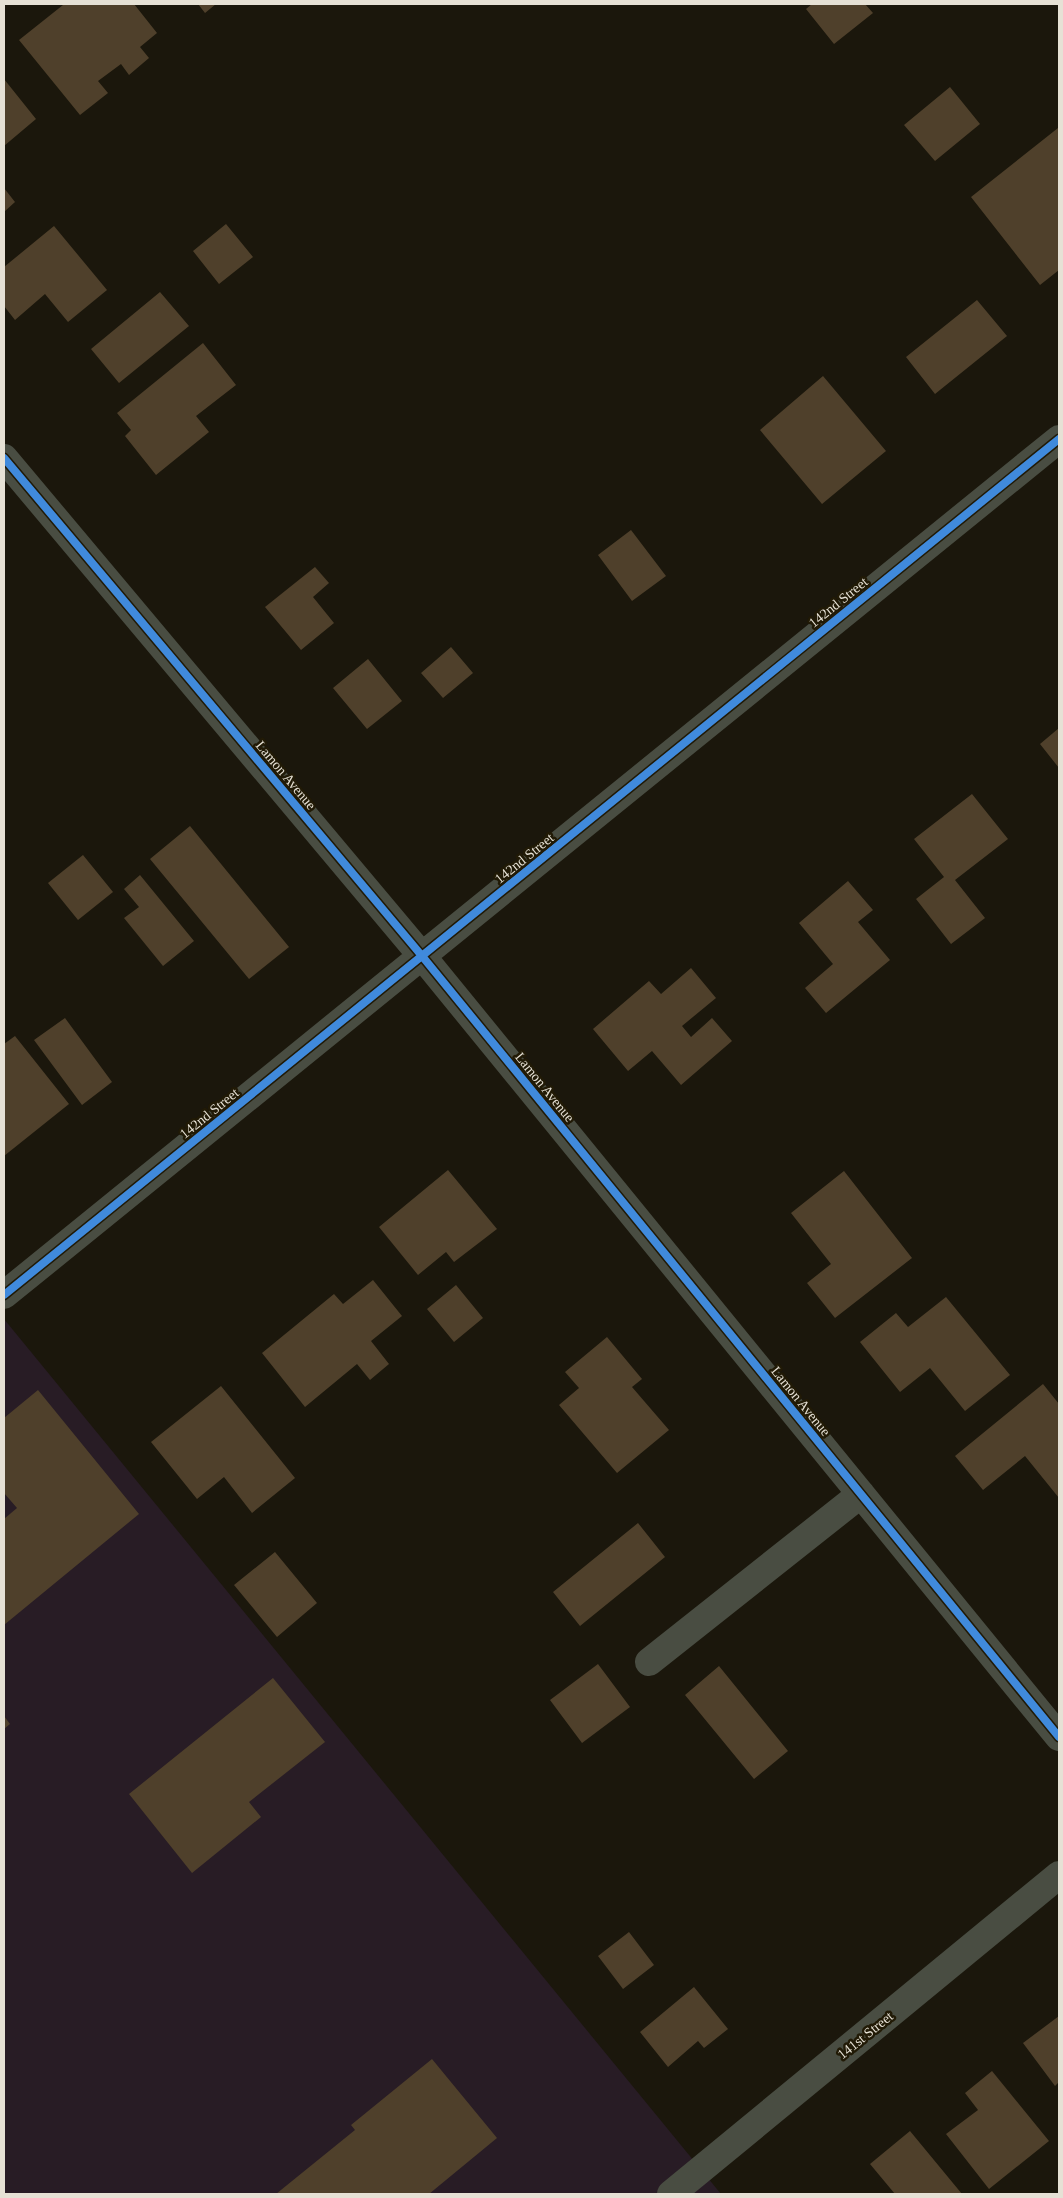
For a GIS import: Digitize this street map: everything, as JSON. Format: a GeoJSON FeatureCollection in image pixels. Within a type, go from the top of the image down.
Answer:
{"type":"FeatureCollection","features":[{"type":"Feature","properties":{"kind":"street","name":"142nd Street"},"geometry":{"type":"LineString","coordinates":[[4,1295],[1059,439]]}},
{"type":"Feature","properties":{"kind":"street","name":"Lamon Avenue"},"geometry":{"type":"LineString","coordinates":[[4,458],[422,956],[1059,1737]]}},
{"type":"Feature","properties":{"kind":"street"},"geometry":{"type":"LineString","coordinates":[[649,1662],[861,1494]]}},
{"type":"Feature","properties":{"kind":"street","name":"141st Street"},"geometry":{"type":"LineString","coordinates":[[671,2194],[1059,1875]]}},
{"type":"Feature","properties":{"kind":"shaded area"},"geometry":{"type":"Polygon","coordinates":[[[4,1319],[721,2194],[4,2194],[4,1319]]]}},
{"type":"Feature","properties":{"kind":"building"},"geometry":{"type":"Polygon","coordinates":[[[61,4],[134,4],[157,33],[140,47],[149,58],[129,75],[121,64],[98,81],[108,93],[80,115],[19,40],[63,5],[61,4]]]}},
{"type":"Feature","properties":{"kind":"building"},"geometry":{"type":"Polygon","coordinates":[[[198,4],[216,4],[205,13],[198,4]]]}},
{"type":"Feature","properties":{"kind":"building"},"geometry":{"type":"Polygon","coordinates":[[[812,4],[865,4],[873,13],[834,44],[806,9],[812,4]]]}},
{"type":"Feature","properties":{"kind":"building"},"geometry":{"type":"Polygon","coordinates":[[[4,79],[36,119],[4,146],[4,79]]]}},
{"type":"Feature","properties":{"kind":"building"},"geometry":{"type":"Polygon","coordinates":[[[950,87],[980,124],[935,161],[904,125],[950,87]]]}},
{"type":"Feature","properties":{"kind":"building"},"geometry":{"type":"Polygon","coordinates":[[[1058,128],[1059,270],[1040,285],[971,197],[1058,128]]]}},
{"type":"Feature","properties":{"kind":"building"},"geometry":{"type":"Polygon","coordinates":[[[4,188],[15,202],[4,212],[4,188]]]}},
{"type":"Feature","properties":{"kind":"building"},"geometry":{"type":"Polygon","coordinates":[[[226,224],[253,257],[219,284],[193,251],[226,224]]]}},
{"type":"Feature","properties":{"kind":"building"},"geometry":{"type":"Polygon","coordinates":[[[54,226],[107,290],[68,322],[45,294],[15,320],[4,306],[4,267],[54,226]]]}},
{"type":"Feature","properties":{"kind":"building"},"geometry":{"type":"Polygon","coordinates":[[[160,292],[189,326],[119,383],[91,349],[160,292]]]}},
{"type":"Feature","properties":{"kind":"building"},"geometry":{"type":"Polygon","coordinates":[[[977,300],[1007,336],[935,394],[906,357],[977,300]]]}},
{"type":"Feature","properties":{"kind":"building"},"geometry":{"type":"Polygon","coordinates":[[[203,343],[236,385],[196,416],[209,432],[156,475],[125,436],[131,430],[117,413],[203,343]]]}},
{"type":"Feature","properties":{"kind":"building"},"geometry":{"type":"Polygon","coordinates":[[[823,376],[886,451],[822,504],[760,430],[823,376]]]}},
{"type":"Feature","properties":{"kind":"building"},"geometry":{"type":"Polygon","coordinates":[[[631,530],[666,576],[632,601],[598,555],[631,530]]]}},
{"type":"Feature","properties":{"kind":"building"},"geometry":{"type":"Polygon","coordinates":[[[315,567],[329,583],[313,597],[334,623],[301,650],[265,607],[315,567]]]}},
{"type":"Feature","properties":{"kind":"building"},"geometry":{"type":"Polygon","coordinates":[[[451,647],[473,673],[443,698],[421,673],[451,647]]]}},
{"type":"Feature","properties":{"kind":"building"},"geometry":{"type":"Polygon","coordinates":[[[368,659],[402,701],[367,729],[333,688],[368,659]]]}},
{"type":"Feature","properties":{"kind":"building"},"geometry":{"type":"Polygon","coordinates":[[[1059,728],[1059,768],[1040,744],[1059,728]]]}},
{"type":"Feature","properties":{"kind":"building"},"geometry":{"type":"Polygon","coordinates":[[[972,794],[1008,839],[955,880],[985,918],[951,944],[916,899],[944,877],[914,839],[972,794]]]}},
{"type":"Feature","properties":{"kind":"building"},"geometry":{"type":"Polygon","coordinates":[[[190,826],[289,947],[249,979],[150,859],[190,826]]]}},
{"type":"Feature","properties":{"kind":"building"},"geometry":{"type":"Polygon","coordinates":[[[83,855],[113,892],[78,920],[48,883],[83,855]]]}},
{"type":"Feature","properties":{"kind":"building"},"geometry":{"type":"Polygon","coordinates":[[[140,875],[194,941],[163,966],[124,918],[139,907],[124,889],[140,875]]]}},
{"type":"Feature","properties":{"kind":"building"},"geometry":{"type":"Polygon","coordinates":[[[848,881],[873,910],[858,922],[890,960],[826,1013],[805,988],[833,964],[799,923],[848,881]]]}},
{"type":"Feature","properties":{"kind":"building"},"geometry":{"type":"Polygon","coordinates":[[[691,968],[716,998],[682,1026],[691,1037],[712,1018],[732,1041],[681,1085],[652,1051],[628,1071],[593,1029],[649,981],[661,994],[691,968]]]}},
{"type":"Feature","properties":{"kind":"building"},"geometry":{"type":"Polygon","coordinates":[[[65,1018],[112,1082],[82,1105],[34,1040],[65,1018]]]}},
{"type":"Feature","properties":{"kind":"building"},"geometry":{"type":"Polygon","coordinates":[[[15,1036],[69,1104],[4,1156],[4,1044],[15,1036]]]}},
{"type":"Feature","properties":{"kind":"building"},"geometry":{"type":"Polygon","coordinates":[[[448,1170],[497,1229],[454,1262],[446,1252],[418,1275],[379,1227],[448,1170]]]}},
{"type":"Feature","properties":{"kind":"building"},"geometry":{"type":"Polygon","coordinates":[[[844,1171],[912,1258],[835,1318],[807,1283],[831,1264],[791,1213],[844,1171]]]}},
{"type":"Feature","properties":{"kind":"building"},"geometry":{"type":"Polygon","coordinates":[[[373,1280],[402,1316],[371,1341],[389,1364],[370,1380],[357,1364],[305,1407],[262,1353],[334,1294],[343,1304],[373,1280]]]}},
{"type":"Feature","properties":{"kind":"building"},"geometry":{"type":"Polygon","coordinates":[[[456,1285],[483,1318],[454,1342],[427,1309],[456,1285]]]}},
{"type":"Feature","properties":{"kind":"building"},"geometry":{"type":"Polygon","coordinates":[[[946,1297],[1010,1375],[965,1411],[930,1368],[900,1392],[860,1342],[896,1313],[908,1327],[946,1297]]]}},
{"type":"Feature","properties":{"kind":"building"},"geometry":{"type":"Polygon","coordinates":[[[607,1337],[642,1379],[632,1387],[669,1430],[617,1473],[559,1405],[579,1388],[565,1372],[607,1337]]]}},
{"type":"Feature","properties":{"kind":"building"},"geometry":{"type":"Polygon","coordinates":[[[1043,1384],[1059,1404],[1059,1498],[1025,1456],[983,1490],[955,1456],[1043,1384]]]}},
{"type":"Feature","properties":{"kind":"building"},"geometry":{"type":"Polygon","coordinates":[[[221,1386],[295,1478],[252,1513],[224,1477],[197,1499],[151,1442],[221,1386]]]}},
{"type":"Feature","properties":{"kind":"building"},"geometry":{"type":"Polygon","coordinates":[[[38,1390],[139,1514],[4,1625],[4,1519],[17,1508],[4,1493],[4,1418],[38,1390]]]}},
{"type":"Feature","properties":{"kind":"building"},"geometry":{"type":"Polygon","coordinates":[[[638,1523],[665,1557],[580,1626],[553,1592],[638,1523]]]}},
{"type":"Feature","properties":{"kind":"building"},"geometry":{"type":"Polygon","coordinates":[[[275,1552],[317,1603],[277,1637],[234,1585],[275,1552]]]}},
{"type":"Feature","properties":{"kind":"building"},"geometry":{"type":"Polygon","coordinates":[[[598,1664],[630,1707],[582,1743],[550,1700],[598,1664]]]}},
{"type":"Feature","properties":{"kind":"building"},"geometry":{"type":"Polygon","coordinates":[[[719,1666],[788,1751],[754,1779],[685,1695],[719,1666]]]}},
{"type":"Feature","properties":{"kind":"building"},"geometry":{"type":"Polygon","coordinates":[[[273,1678],[325,1742],[249,1802],[261,1817],[192,1873],[129,1794],[273,1678]]]}},
{"type":"Feature","properties":{"kind":"building"},"geometry":{"type":"Polygon","coordinates":[[[4,1716],[10,1724],[4,1729],[4,1716]]]}},
{"type":"Feature","properties":{"kind":"building"},"geometry":{"type":"Polygon","coordinates":[[[629,1932],[654,1965],[623,1989],[598,1956],[629,1932]]]}},
{"type":"Feature","properties":{"kind":"building"},"geometry":{"type":"Polygon","coordinates":[[[694,1987],[728,2029],[704,2048],[698,2041],[668,2067],[640,2032],[694,1987]]]}},
{"type":"Feature","properties":{"kind":"building"},"geometry":{"type":"Polygon","coordinates":[[[1059,2016],[1059,2082],[1055,2086],[1023,2043],[1059,2016]]]}},
{"type":"Feature","properties":{"kind":"building"},"geometry":{"type":"Polygon","coordinates":[[[432,2059],[497,2138],[429,2194],[276,2194],[355,2130],[351,2125],[432,2059]]]}},
{"type":"Feature","properties":{"kind":"building"},"geometry":{"type":"Polygon","coordinates":[[[992,2071],[1049,2141],[989,2189],[946,2134],[978,2110],[965,2093],[992,2071]]]}},
{"type":"Feature","properties":{"kind":"building"},"geometry":{"type":"Polygon","coordinates":[[[910,2131],[962,2194],[895,2194],[870,2164],[910,2131]]]}},
{"type":"Feature","properties":{"kind":"cycle path"},"geometry":{"type":"LineString","coordinates":[[4,1295],[1059,439]]}},
{"type":"Feature","properties":{"kind":"cycle path"},"geometry":{"type":"LineString","coordinates":[[4,458],[422,956],[1059,1737]]}}]}
